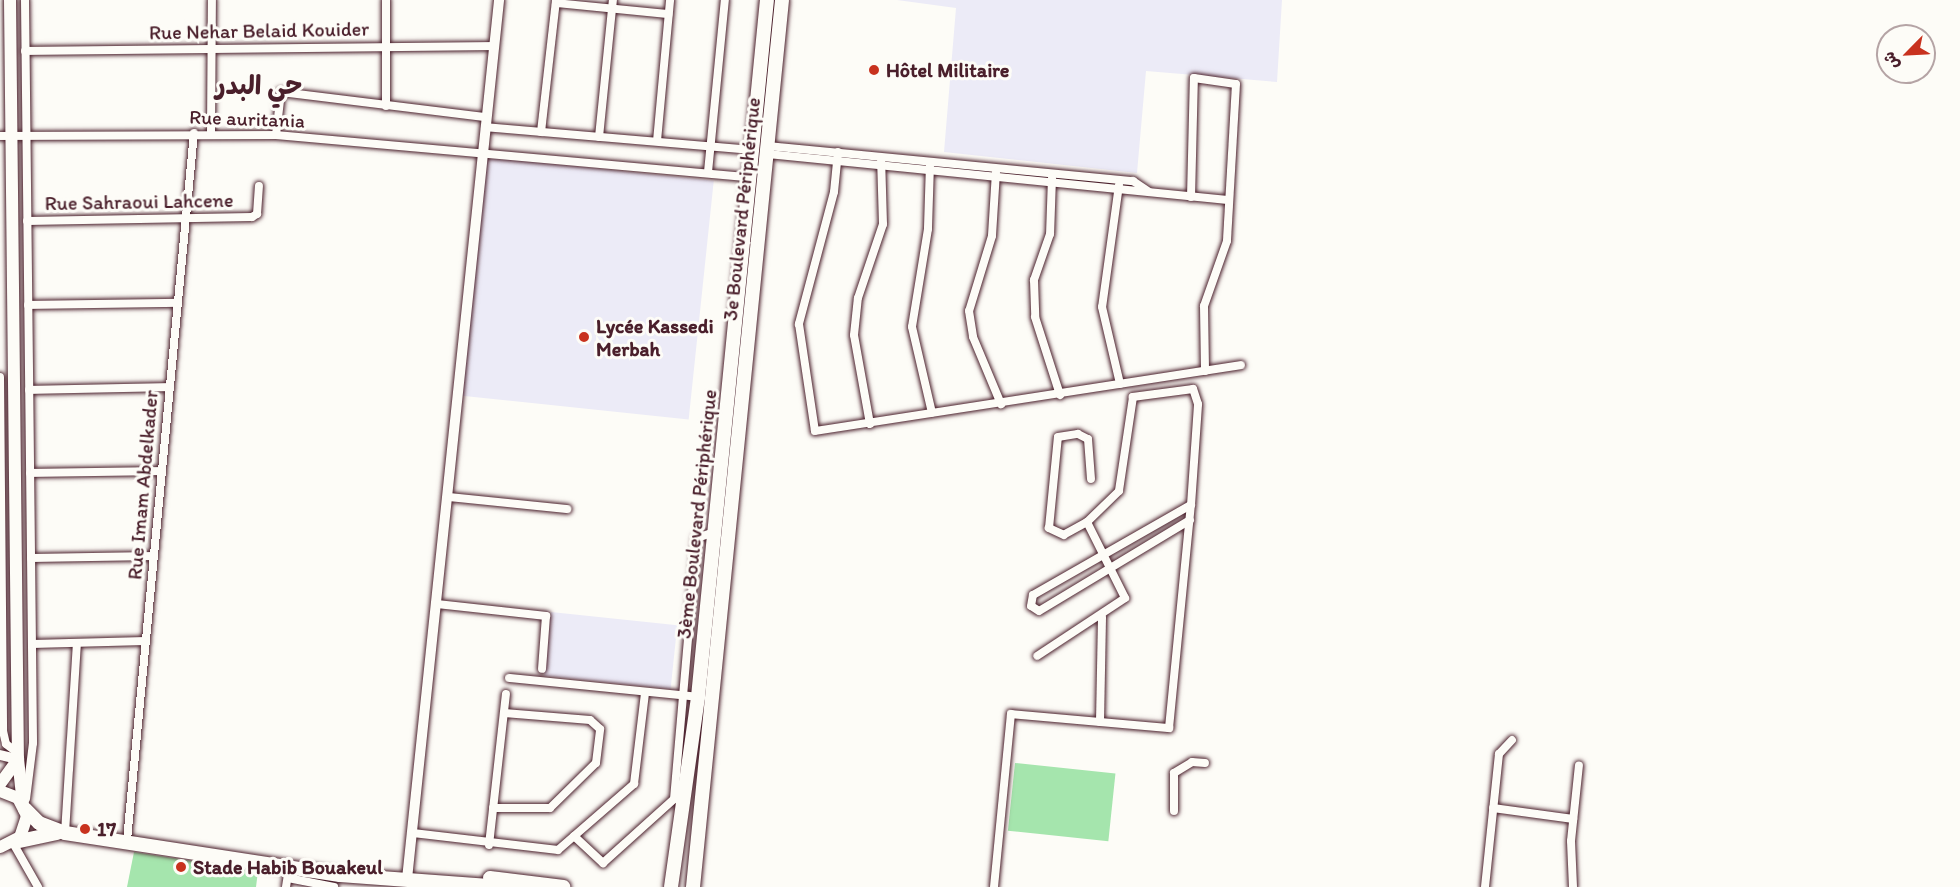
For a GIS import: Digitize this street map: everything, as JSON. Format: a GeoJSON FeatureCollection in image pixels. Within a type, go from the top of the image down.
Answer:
{"type":"FeatureCollection","features":[{"type":"Feature","properties":{"kind":"highway","name":"3ème Boulevard Périphérique"},"geometry":{"type":"LineString","coordinates":[[669,884],[698,696],[714,532],[758,178],[764,150],[768,0]]}},
{"type":"Feature","properties":{"kind":"highway","name":"3e Boulevard Périphérique"},"geometry":{"type":"LineString","coordinates":[[767,78],[782,0]]}},
{"type":"Feature","properties":{"kind":"highway","name":"3e Boulevard Périphérique"},"geometry":{"type":"LineString","coordinates":[[693,887],[758,178]]}},
{"type":"Feature","properties":{"kind":"highway"},"geometry":{"type":"LineString","coordinates":[[24,807],[39,823],[65,833],[127,840],[337,883],[406,879],[499,878],[562,887]]}},
{"type":"Feature","properties":{"kind":"highway"},"geometry":{"type":"LineString","coordinates":[[14,842],[65,833]]}},
{"type":"Feature","properties":{"kind":"highway"},"geometry":{"type":"LineString","coordinates":[[406,879],[446,887]]}},
{"type":"Feature","properties":{"kind":"highway"},"geometry":{"type":"LineString","coordinates":[[462,880],[503,887]]}},
{"type":"Feature","properties":{"kind":"main road"},"geometry":{"type":"LineString","coordinates":[[0,847],[14,842],[24,831],[24,807],[18,756],[6,136],[10,0]]}},
{"type":"Feature","properties":{"kind":"main road"},"geometry":{"type":"LineString","coordinates":[[0,784],[18,756]]}},
{"type":"Feature","properties":{"kind":"main road"},"geometry":{"type":"LineString","coordinates":[[0,790],[24,807]]}},
{"type":"Feature","properties":{"kind":"street"},"geometry":{"type":"LineString","coordinates":[[24,807],[33,759],[25,0]]}},
{"type":"Feature","properties":{"kind":"street"},"geometry":{"type":"LineString","coordinates":[[211,132],[212,0]]}},
{"type":"Feature","properties":{"kind":"street"},"geometry":{"type":"LineString","coordinates":[[386,0],[386,106]]}},
{"type":"Feature","properties":{"kind":"street"},"geometry":{"type":"LineString","coordinates":[[406,879],[413,833],[499,0]]}},
{"type":"Feature","properties":{"kind":"street"},"geometry":{"type":"LineString","coordinates":[[657,141],[670,0]]}},
{"type":"Feature","properties":{"kind":"street"},"geometry":{"type":"LineString","coordinates":[[708,172],[725,0]]}},
{"type":"Feature","properties":{"kind":"street"},"geometry":{"type":"LineString","coordinates":[[541,132],[556,2],[612,4],[668,14]]}},
{"type":"Feature","properties":{"kind":"street"},"geometry":{"type":"LineString","coordinates":[[599,137],[612,4]]}},
{"type":"Feature","properties":{"kind":"street","name":"Rue Nehar Belaid Kouider"},"geometry":{"type":"LineString","coordinates":[[25,51],[494,46]]}},
{"type":"Feature","properties":{"kind":"street"},"geometry":{"type":"LineString","coordinates":[[1191,197],[1194,78],[1236,84],[1227,241],[1204,306],[1205,371]]}},
{"type":"Feature","properties":{"kind":"street"},"geometry":{"type":"LineString","coordinates":[[276,135],[281,92],[386,106],[541,132],[837,156],[1052,178],[1133,181],[1149,192]]}},
{"type":"Feature","properties":{"kind":"street","name":"Rue auritania"},"geometry":{"type":"LineString","coordinates":[[6,136],[211,132],[276,135],[482,150],[758,178]]}},
{"type":"Feature","properties":{"kind":"street","name":"Rue Imam Abdelkader"},"geometry":{"type":"LineString","coordinates":[[127,840],[160,471],[194,133]]}},
{"type":"Feature","properties":{"kind":"street"},"geometry":{"type":"LineString","coordinates":[[837,156],[828,217],[801,306],[800,345],[815,431],[1060,395],[1241,365]]}},
{"type":"Feature","properties":{"kind":"street"},"geometry":{"type":"LineString","coordinates":[[870,423],[854,335],[858,298],[883,224],[881,160]]}},
{"type":"Feature","properties":{"kind":"street"},"geometry":{"type":"LineString","coordinates":[[930,165],[928,229],[912,327],[933,413]]}},
{"type":"Feature","properties":{"kind":"street"},"geometry":{"type":"LineString","coordinates":[[996,173],[992,236],[969,311],[973,337],[1001,404]]}},
{"type":"Feature","properties":{"kind":"street"},"geometry":{"type":"LineString","coordinates":[[1052,178],[1118,189],[1229,200]]}},
{"type":"Feature","properties":{"kind":"street"},"geometry":{"type":"LineString","coordinates":[[1052,178],[1050,234],[1034,280],[1035,317],[1060,395]]}},
{"type":"Feature","properties":{"kind":"street"},"geometry":{"type":"LineString","coordinates":[[1119,180],[1102,307],[1120,384]]}},
{"type":"Feature","properties":{"kind":"street","name":"Rue Sahraoui Lahcene"},"geometry":{"type":"LineString","coordinates":[[27,221],[256,216],[259,186]]}},
{"type":"Feature","properties":{"kind":"street"},"geometry":{"type":"LineString","coordinates":[[28,305],[178,303]]}},
{"type":"Feature","properties":{"kind":"street"},"geometry":{"type":"LineString","coordinates":[[0,377],[1,644],[4,736],[18,756]]}},
{"type":"Feature","properties":{"kind":"street"},"geometry":{"type":"LineString","coordinates":[[29,390],[169,387]]}},
{"type":"Feature","properties":{"kind":"street"},"geometry":{"type":"LineString","coordinates":[[994,887],[1011,714],[1169,728],[1190,520],[1198,404],[1189,387],[1133,397],[1119,491],[1087,522],[1064,535],[1049,528],[1058,437],[1078,434],[1088,439],[1091,479]]}},
{"type":"Feature","properties":{"kind":"street"},"geometry":{"type":"LineString","coordinates":[[30,473],[160,471]]}},
{"type":"Feature","properties":{"kind":"street"},"geometry":{"type":"LineString","coordinates":[[448,496],[567,510]]}},
{"type":"Feature","properties":{"kind":"street"},"geometry":{"type":"LineString","coordinates":[[1190,520],[1038,611],[1031,606],[1033,596],[1191,505]]}},
{"type":"Feature","properties":{"kind":"street"},"geometry":{"type":"LineString","coordinates":[[1037,656],[1102,617],[1125,598],[1112,567],[1087,522]]}},
{"type":"Feature","properties":{"kind":"street"},"geometry":{"type":"LineString","coordinates":[[574,836],[603,863],[667,811],[674,799],[697,538],[714,532]]}},
{"type":"Feature","properties":{"kind":"street"},"geometry":{"type":"LineString","coordinates":[[31,558],[153,556]]}},
{"type":"Feature","properties":{"kind":"street"},"geometry":{"type":"LineString","coordinates":[[437,604],[546,616],[542,669]]}},
{"type":"Feature","properties":{"kind":"street"},"geometry":{"type":"LineString","coordinates":[[1100,722],[1102,617]]}},
{"type":"Feature","properties":{"kind":"street"},"geometry":{"type":"LineString","coordinates":[[32,644],[145,641]]}},
{"type":"Feature","properties":{"kind":"street"},"geometry":{"type":"LineString","coordinates":[[65,833],[77,644]]}},
{"type":"Feature","properties":{"kind":"street"},"geometry":{"type":"LineString","coordinates":[[509,678],[645,693],[698,696]]}},
{"type":"Feature","properties":{"kind":"street"},"geometry":{"type":"LineString","coordinates":[[413,833],[489,845],[558,850],[634,784],[645,693]]}},
{"type":"Feature","properties":{"kind":"street"},"geometry":{"type":"LineString","coordinates":[[489,845],[506,694]]}},
{"type":"Feature","properties":{"kind":"street"},"geometry":{"type":"LineString","coordinates":[[494,808],[550,808],[596,763],[600,729],[590,720],[504,712]]}},
{"type":"Feature","properties":{"kind":"street"},"geometry":{"type":"LineString","coordinates":[[1485,887],[1500,750],[1512,740]]}},
{"type":"Feature","properties":{"kind":"street"},"geometry":{"type":"LineString","coordinates":[[0,755],[18,756]]}},
{"type":"Feature","properties":{"kind":"street"},"geometry":{"type":"LineString","coordinates":[[1174,811],[1174,772],[1192,762],[1205,763]]}},
{"type":"Feature","properties":{"kind":"street"},"geometry":{"type":"LineString","coordinates":[[1573,887],[1573,819],[1578,813],[1579,765]]}},
{"type":"Feature","properties":{"kind":"street"},"geometry":{"type":"LineString","coordinates":[[1493,808],[1573,819]]}},
{"type":"Feature","properties":{"kind":"street"},"geometry":{"type":"LineString","coordinates":[[14,842],[38,887]]}},
{"type":"Feature","properties":{"kind":"street"},"geometry":{"type":"LineString","coordinates":[[286,887],[288,872]]}},
{"type":"Feature","properties":{"kind":"shaded area"},"geometry":{"type":"Polygon","coordinates":[[[897,0],[1282,0],[1277,82],[1146,71],[1137,173],[944,152],[956,8],[897,0]]]}},
{"type":"Feature","properties":{"kind":"shaded area"},"geometry":{"type":"Polygon","coordinates":[[[487,157],[714,181],[689,420],[462,396],[487,157]]]}},
{"type":"Feature","properties":{"kind":"shaded area"},"geometry":{"type":"Polygon","coordinates":[[[551,612],[677,625],[671,689],[544,676],[551,612]]]}},
{"type":"Feature","properties":{"kind":"green space"},"geometry":{"type":"Polygon","coordinates":[[[1015,763],[1115,774],[1108,841],[1008,831],[1015,763]]]}},
{"type":"Feature","properties":{"kind":"green space","name":"Stade Habib Bouakeul"},"geometry":{"type":"Polygon","coordinates":[[[134,852],[258,871],[256,887],[127,887],[134,852]]]}},
{"type":"Feature","properties":{"kind":"place","name":"Hôtel Militaire"},"geometry":{"type":"Point","coordinates":[874,70]}},
{"type":"Feature","properties":{"kind":"place","name":"Lycée Kassedi Merbah"},"geometry":{"type":"Point","coordinates":[584,337]}},
{"type":"Feature","properties":{"kind":"place","name":"17"},"geometry":{"type":"Point","coordinates":[85,829]}},
{"type":"Feature","properties":{"kind":"place","name":"Stade Habib Bouakeul"},"geometry":{"type":"Point","coordinates":[181,867]}},
{"type":"Feature","properties":{"kind":"district","name":"حي البدر"},"geometry":{"type":"Point","coordinates":[259,86]}}]}
